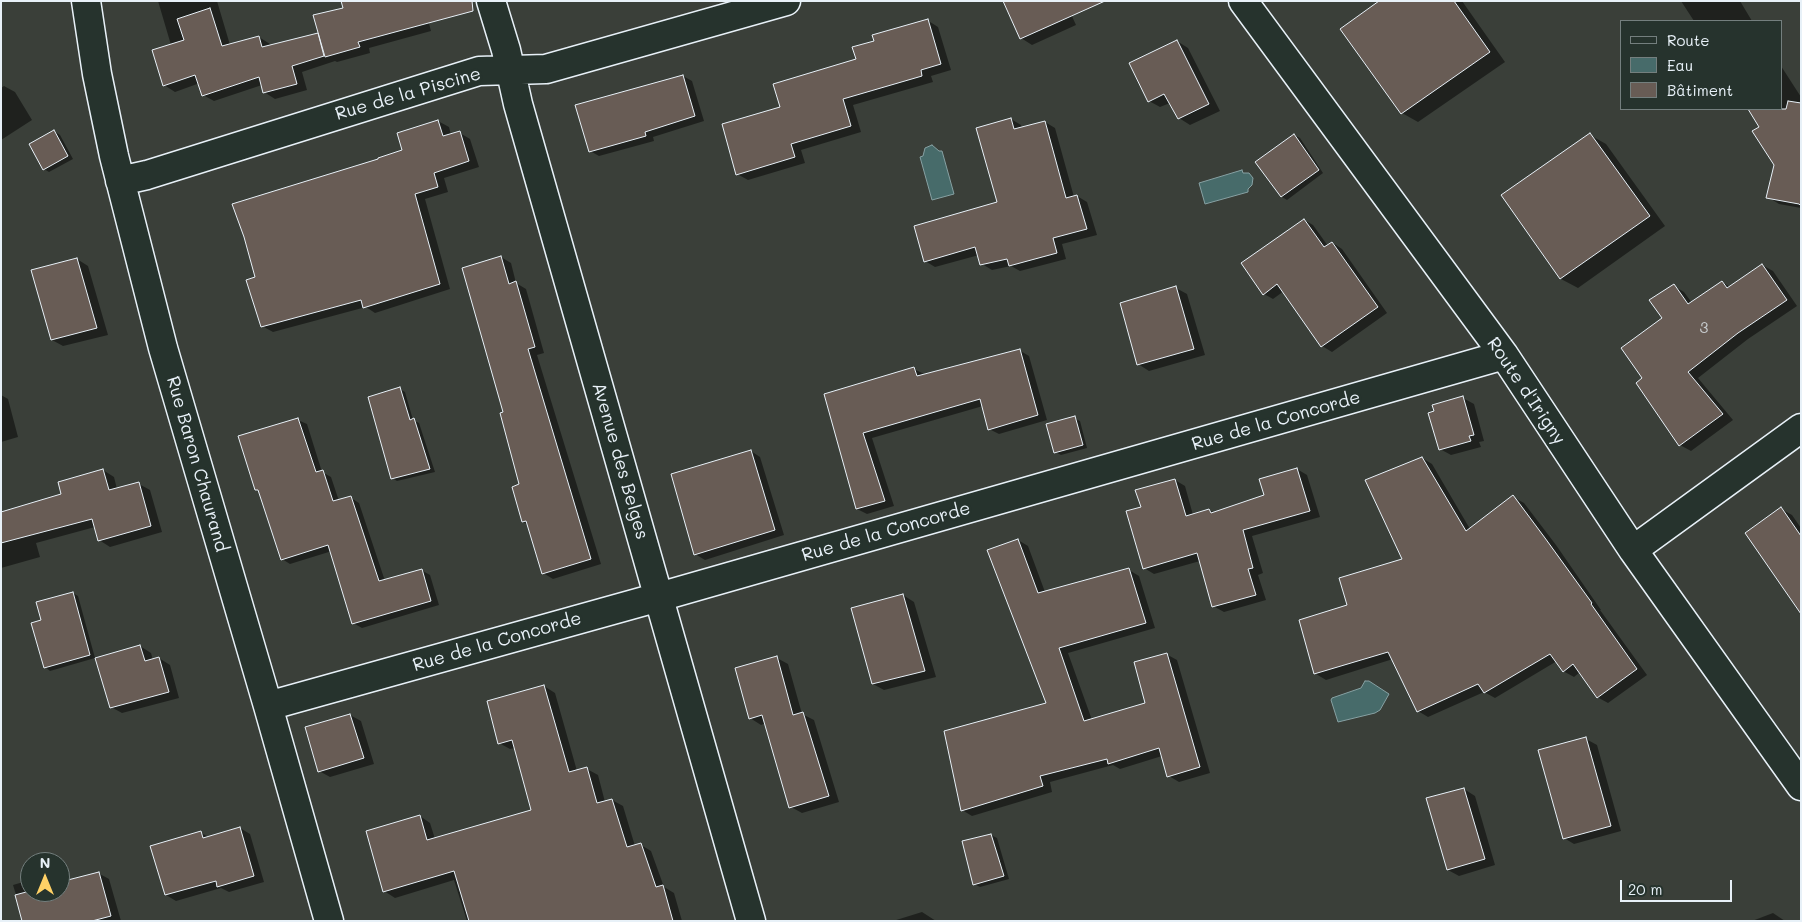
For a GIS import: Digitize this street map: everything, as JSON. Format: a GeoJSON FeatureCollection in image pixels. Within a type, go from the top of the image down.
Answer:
{"type":"FeatureCollection","features":[{"type":"Feature","properties":{"kind":"street","name":"Rue Baron Chaurand"},"geometry":{"type":"LineString","coordinates":[[86,1],[97,74],[120,181],[163,348],[329,921]]}},
{"type":"Feature","properties":{"kind":"street","name":"Avenue des Belges"},"geometry":{"type":"LineString","coordinates":[[491,1],[511,70],[518,104],[751,921]]}},
{"type":"Feature","properties":{"kind":"street","name":"Rue de la Piscine"},"geometry":{"type":"LineString","coordinates":[[120,181],[147,175],[479,71],[546,69],[786,1]]}},
{"type":"Feature","properties":{"kind":"street","name":"Route d'Irigny"},"geometry":{"type":"LineString","coordinates":[[1244,1],[1504,356],[1634,550],[1801,786]]}},
{"type":"Feature","properties":{"kind":"street","name":"Rue de la Concorde"},"geometry":{"type":"LineString","coordinates":[[268,706],[659,597],[1504,356]]}},
{"type":"Feature","properties":{"kind":"street"},"geometry":{"type":"LineString","coordinates":[[1634,550],[1798,434]]}},
{"type":"Feature","properties":{"kind":"water"},"geometry":{"type":"Polygon","coordinates":[[[932,145],[939,151],[942,151],[954,194],[932,200],[920,157],[923,156],[925,148],[932,145]]]}},
{"type":"Feature","properties":{"kind":"water"},"geometry":{"type":"Polygon","coordinates":[[[1242,170],[1243,173],[1249,173],[1253,178],[1248,192],[1205,204],[1199,183],[1242,170]]]}},
{"type":"Feature","properties":{"kind":"water"},"geometry":{"type":"Polygon","coordinates":[[[1365,681],[1369,681],[1389,694],[1380,710],[1375,713],[1338,722],[1332,698],[1361,688],[1365,681]]]}},
{"type":"Feature","properties":{"kind":"building"},"geometry":{"type":"Polygon","coordinates":[[[341,1],[472,1],[473,11],[358,42],[360,47],[325,57],[313,15],[343,8],[341,1]]]}},
{"type":"Feature","properties":{"kind":"building"},"geometry":{"type":"Polygon","coordinates":[[[1003,1],[1105,1],[1020,39],[1003,1]]]}},
{"type":"Feature","properties":{"kind":"building"},"geometry":{"type":"Polygon","coordinates":[[[1379,1],[1454,1],[1490,52],[1401,114],[1340,29],[1379,1]]]}},
{"type":"Feature","properties":{"kind":"building"},"geometry":{"type":"Polygon","coordinates":[[[210,8],[222,46],[259,36],[262,47],[318,33],[324,56],[292,66],[297,84],[263,93],[259,77],[202,96],[195,75],[163,86],[152,50],[184,40],[177,19],[210,8]]]}},
{"type":"Feature","properties":{"kind":"building"},"geometry":{"type":"Polygon","coordinates":[[[928,19],[941,64],[921,70],[922,76],[843,99],[851,126],[791,144],[795,157],[736,175],[722,124],[780,107],[773,84],[856,59],[852,47],[874,41],[872,35],[928,19]]]}},
{"type":"Feature","properties":{"kind":"building"},"geometry":{"type":"Polygon","coordinates":[[[1177,40],[1209,104],[1178,119],[1164,94],[1148,102],[1129,63],[1177,40]]]}},
{"type":"Feature","properties":{"kind":"building"},"geometry":{"type":"Polygon","coordinates":[[[683,75],[695,116],[645,132],[646,136],[589,152],[575,105],[683,75]]]}},
{"type":"Feature","properties":{"kind":"building"},"geometry":{"type":"Polygon","coordinates":[[[1788,101],[1801,103],[1801,206],[1799,204],[1766,198],[1774,165],[1752,131],[1759,127],[1749,110],[1786,109],[1788,101]]]}},
{"type":"Feature","properties":{"kind":"building"},"geometry":{"type":"Polygon","coordinates":[[[1011,118],[1014,129],[1045,121],[1066,198],[1077,195],[1087,229],[1053,238],[1057,253],[1009,266],[1007,259],[980,265],[975,247],[924,262],[914,226],[997,202],[976,128],[1011,118]]]}},
{"type":"Feature","properties":{"kind":"building"},"geometry":{"type":"Polygon","coordinates":[[[438,120],[443,136],[460,131],[469,161],[434,173],[438,187],[415,194],[440,284],[363,308],[361,300],[261,327],[246,280],[255,277],[244,237],[232,204],[402,150],[397,133],[438,120]]]}},
{"type":"Feature","properties":{"kind":"building"},"geometry":{"type":"Polygon","coordinates":[[[54,130],[68,156],[43,170],[29,144],[54,130]]]}},
{"type":"Feature","properties":{"kind":"building"},"geometry":{"type":"Polygon","coordinates":[[[1590,133],[1650,216],[1560,279],[1501,195],[1590,133]]]}},
{"type":"Feature","properties":{"kind":"building"},"geometry":{"type":"Polygon","coordinates":[[[1294,134],[1319,170],[1281,197],[1255,162],[1294,134]]]}},
{"type":"Feature","properties":{"kind":"building"},"geometry":{"type":"Polygon","coordinates":[[[1304,219],[1324,247],[1332,242],[1378,307],[1321,347],[1277,284],[1263,295],[1241,263],[1304,219]]]}},
{"type":"Feature","properties":{"kind":"building"},"geometry":{"type":"Polygon","coordinates":[[[501,256],[509,284],[516,281],[535,347],[528,349],[591,559],[542,574],[526,521],[522,522],[512,487],[519,484],[500,413],[503,412],[462,268],[501,256]]]}},
{"type":"Feature","properties":{"kind":"building"},"geometry":{"type":"Polygon","coordinates":[[[77,258],[97,328],[51,340],[31,270],[77,258]]]}},
{"type":"Feature","properties":{"kind":"building"},"geometry":{"type":"Polygon","coordinates":[[[1762,264],[1787,300],[1738,333],[1688,372],[1723,414],[1679,446],[1636,383],[1642,378],[1621,348],[1662,318],[1649,300],[1674,284],[1688,304],[1722,281],[1727,288],[1762,264]]]}},
{"type":"Feature","properties":{"kind":"building"},"geometry":{"type":"Polygon","coordinates":[[[1176,286],[1194,349],[1137,365],[1120,303],[1176,286]]]}},
{"type":"Feature","properties":{"kind":"building"},"geometry":{"type":"Polygon","coordinates":[[[1020,349],[1038,415],[988,430],[980,399],[863,433],[885,501],[856,509],[824,394],[914,367],[917,376],[1020,349]]]}},
{"type":"Feature","properties":{"kind":"building"},"geometry":{"type":"Polygon","coordinates":[[[400,387],[410,420],[414,418],[430,469],[391,479],[368,397],[400,387]]]}},
{"type":"Feature","properties":{"kind":"building"},"geometry":{"type":"Polygon","coordinates":[[[1463,396],[1474,435],[1469,436],[1471,441],[1439,450],[1428,413],[1434,411],[1432,405],[1463,396]]]}},
{"type":"Feature","properties":{"kind":"building"},"geometry":{"type":"Polygon","coordinates":[[[1075,416],[1083,445],[1054,453],[1046,424],[1075,416]]]}},
{"type":"Feature","properties":{"kind":"building"},"geometry":{"type":"Polygon","coordinates":[[[298,418],[316,472],[323,470],[333,501],[351,496],[379,581],[422,569],[431,601],[352,624],[328,545],[281,560],[258,490],[255,490],[238,436],[298,418]]]}},
{"type":"Feature","properties":{"kind":"building"},"geometry":{"type":"Polygon","coordinates":[[[751,450],[775,530],[694,555],[671,474],[751,450]]]}},
{"type":"Feature","properties":{"kind":"building"},"geometry":{"type":"Polygon","coordinates":[[[1422,457],[1466,531],[1513,495],[1592,603],[1637,669],[1597,698],[1573,664],[1563,672],[1550,654],[1484,693],[1478,684],[1417,712],[1388,652],[1314,674],[1299,620],[1347,605],[1339,578],[1402,559],[1365,480],[1422,457]]]}},
{"type":"Feature","properties":{"kind":"building"},"geometry":{"type":"Polygon","coordinates":[[[1297,468],[1310,511],[1243,530],[1253,568],[1248,569],[1256,595],[1212,607],[1197,553],[1143,569],[1126,511],[1141,507],[1135,490],[1175,479],[1186,516],[1209,509],[1211,513],[1264,495],[1259,479],[1297,468]]]}},
{"type":"Feature","properties":{"kind":"building"},"geometry":{"type":"Polygon","coordinates":[[[103,469],[109,490],[139,482],[151,526],[98,541],[92,519],[1,543],[1,512],[61,494],[58,482],[103,469]]]}},
{"type":"Feature","properties":{"kind":"building"},"geometry":{"type":"Polygon","coordinates":[[[1781,507],[1801,536],[1801,614],[1745,533],[1781,507]]]}},
{"type":"Feature","properties":{"kind":"building"},"geometry":{"type":"Polygon","coordinates":[[[1018,539],[1038,593],[1129,568],[1146,623],[1059,648],[1084,721],[1145,703],[1134,662],[1167,653],[1200,767],[1167,777],[1159,748],[1108,764],[1107,759],[1040,776],[1043,786],[961,811],[944,731],[1046,703],[987,550],[1018,539]]]}},
{"type":"Feature","properties":{"kind":"building"},"geometry":{"type":"Polygon","coordinates":[[[73,592],[90,655],[44,668],[31,623],[41,620],[36,602],[73,592]]]}},
{"type":"Feature","properties":{"kind":"building"},"geometry":{"type":"Polygon","coordinates":[[[903,594],[925,671],[872,684],[851,608],[903,594]]]}},
{"type":"Feature","properties":{"kind":"building"},"geometry":{"type":"Polygon","coordinates":[[[140,645],[145,661],[159,657],[169,692],[110,708],[95,658],[140,645]]]}},
{"type":"Feature","properties":{"kind":"building"},"geometry":{"type":"Polygon","coordinates":[[[777,656],[793,715],[803,712],[829,796],[789,808],[762,715],[749,719],[735,668],[777,656]]]}},
{"type":"Feature","properties":{"kind":"building"},"geometry":{"type":"Polygon","coordinates":[[[544,685],[569,772],[587,767],[597,803],[612,799],[627,847],[641,843],[656,887],[663,885],[673,921],[469,921],[454,871],[383,892],[366,831],[420,815],[427,840],[531,810],[512,740],[498,744],[487,701],[544,685]]]}},
{"type":"Feature","properties":{"kind":"building"},"geometry":{"type":"Polygon","coordinates":[[[350,714],[364,758],[318,772],[305,727],[350,714]]]}},
{"type":"Feature","properties":{"kind":"building"},"geometry":{"type":"Polygon","coordinates":[[[1586,737],[1611,826],[1563,839],[1538,750],[1586,737]]]}},
{"type":"Feature","properties":{"kind":"building"},"geometry":{"type":"Polygon","coordinates":[[[1464,788],[1485,859],[1447,870],[1426,798],[1464,788]]]}},
{"type":"Feature","properties":{"kind":"building"},"geometry":{"type":"Polygon","coordinates":[[[240,827],[254,876],[217,887],[216,881],[165,895],[150,846],[201,831],[203,838],[240,827]]]}},
{"type":"Feature","properties":{"kind":"building"},"geometry":{"type":"Polygon","coordinates":[[[991,834],[1004,876],[973,885],[962,841],[991,834]]]}},
{"type":"Feature","properties":{"kind":"building"},"geometry":{"type":"Polygon","coordinates":[[[99,872],[111,916],[92,921],[22,921],[15,895],[20,894],[20,902],[70,902],[70,879],[99,872]]]}}]}
